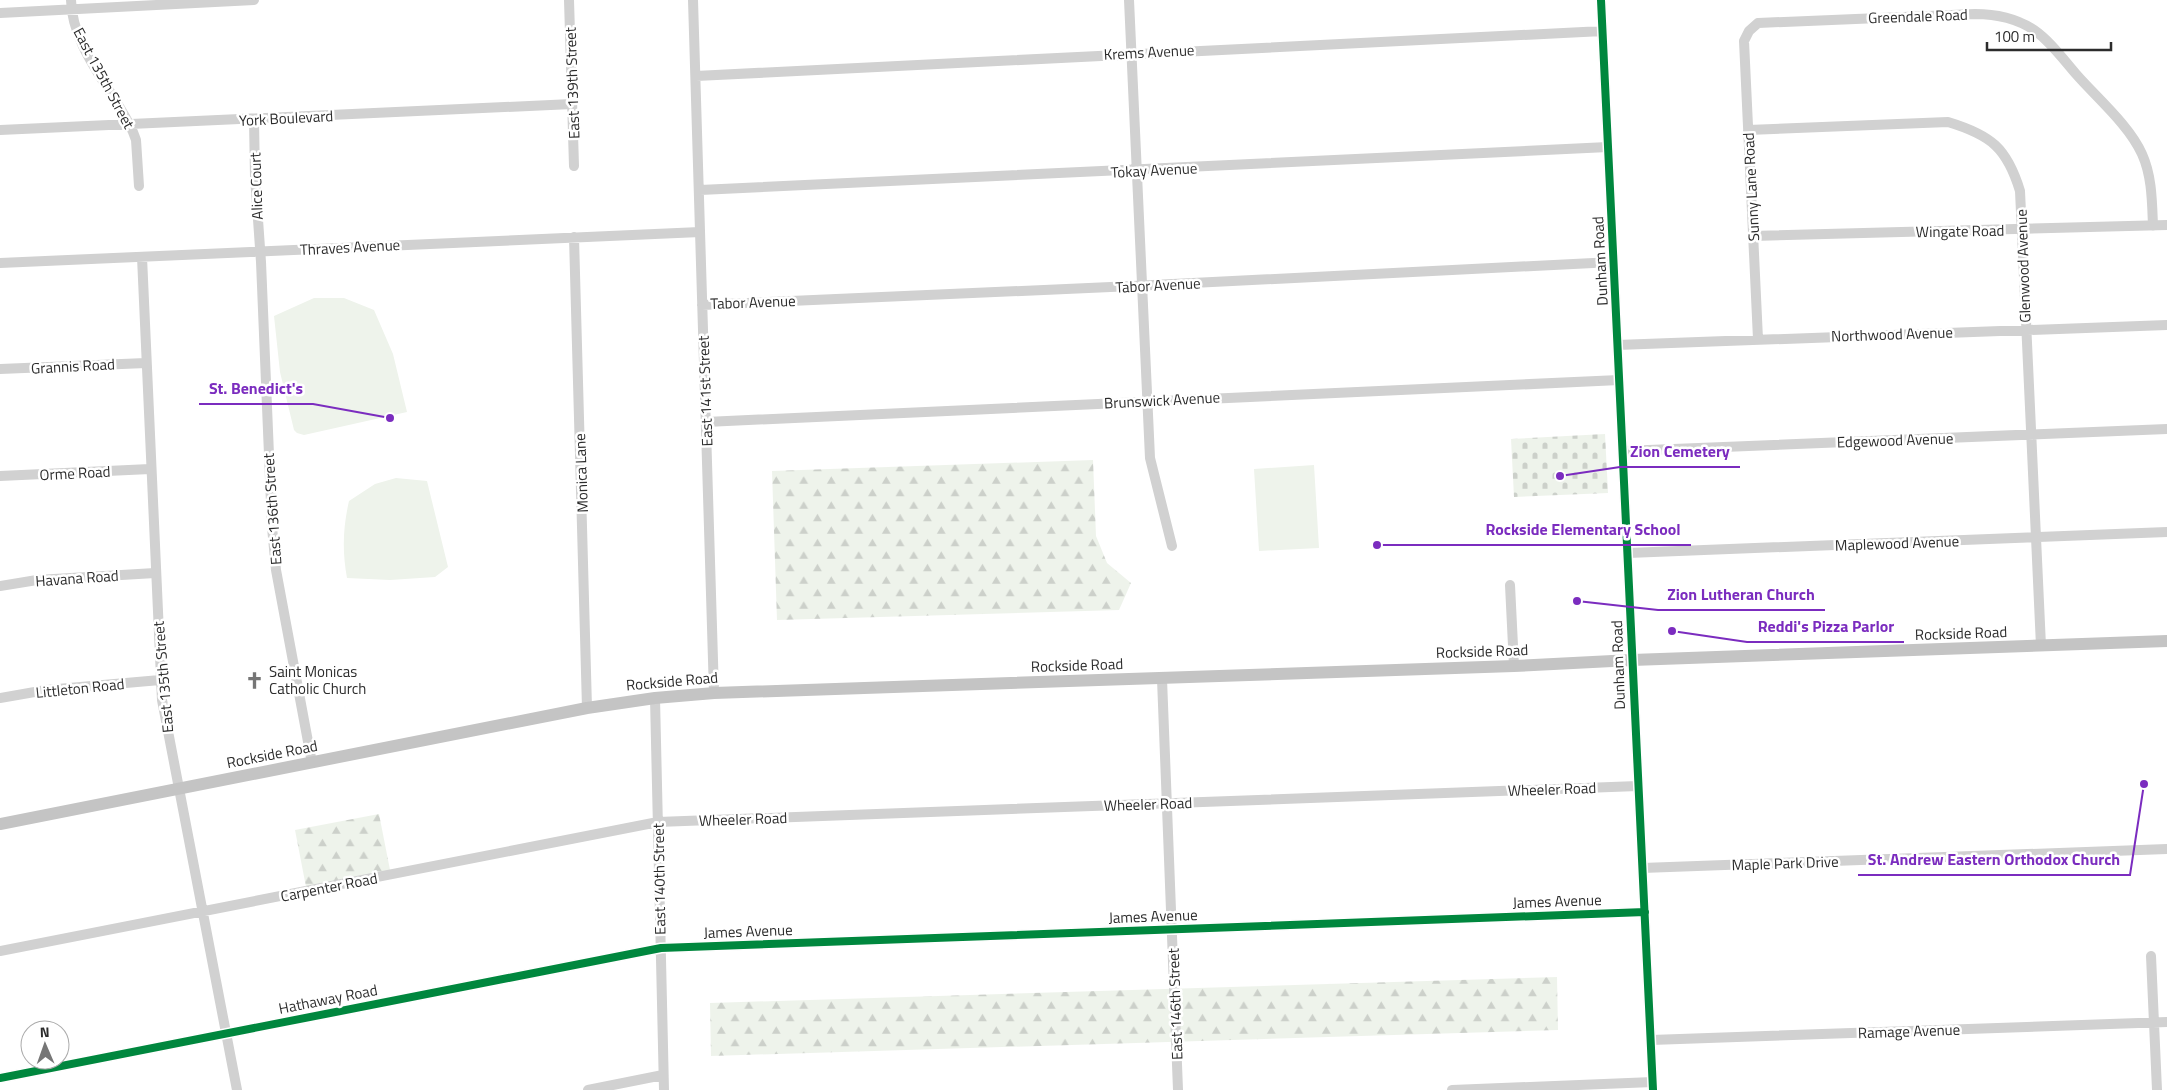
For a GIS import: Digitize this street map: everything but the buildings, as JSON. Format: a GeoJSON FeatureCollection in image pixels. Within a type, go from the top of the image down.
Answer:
{"type":"FeatureCollection","features":[{"type":"Feature","properties":{"kind":"main road","name":"Rockside Road"},"geometry":{"type":"LineString","coordinates":[[0,824],[180,790],[587,708],[655,698],[714,693],[1162,679],[1632,660],[2167,642]]}},
{"type":"Feature","properties":{"kind":"street"},"geometry":{"type":"LineString","coordinates":[[0,13],[71,5],[254,0]]}},
{"type":"Feature","properties":{"kind":"street","name":"East 139th Street"},"geometry":{"type":"LineString","coordinates":[[569,0],[574,166]]}},
{"type":"Feature","properties":{"kind":"street","name":"East 141st Street"},"geometry":{"type":"LineString","coordinates":[[693,0],[714,693]]}},
{"type":"Feature","properties":{"kind":"street"},"geometry":{"type":"LineString","coordinates":[[1129,0],[1150,458],[1172,546]]}},
{"type":"Feature","properties":{"kind":"street","name":"Dunham Road"},"geometry":{"type":"LineString","coordinates":[[1601,0],[1653,1086]]}},
{"type":"Feature","properties":{"kind":"street","name":"East 135th Street"},"geometry":{"type":"LineString","coordinates":[[71,5],[78,33],[102,80],[130,125],[136,140],[139,186]]}},
{"type":"Feature","properties":{"kind":"street","name":"Greendale Road"},"geometry":{"type":"LineString","coordinates":[[1746,35],[1752,26],[1774,21],[1990,14],[2023,24],[2034,30],[2049,44],[2120,122],[2138,146],[2146,163],[2150,179],[2153,226]]}},
{"type":"Feature","properties":{"kind":"street","name":"Krems Avenue"},"geometry":{"type":"LineString","coordinates":[[696,76],[1603,31]]}},
{"type":"Feature","properties":{"kind":"street","name":"Sunny Lane Road"},"geometry":{"type":"LineString","coordinates":[[1746,35],[1744,41],[1758,339]]}},
{"type":"Feature","properties":{"kind":"street","name":"York Boulevard"},"geometry":{"type":"LineString","coordinates":[[0,130],[254,120],[572,104]]}},
{"type":"Feature","properties":{"kind":"street","name":"Alice Court"},"geometry":{"type":"LineString","coordinates":[[254,120],[255,177],[260,251]]}},
{"type":"Feature","properties":{"kind":"street","name":"Glenwood Avenue"},"geometry":{"type":"LineString","coordinates":[[1748,130],[1948,122],[1972,130],[1987,139],[2013,167],[2020,191],[2041,646]]}},
{"type":"Feature","properties":{"kind":"street","name":"Tokay Avenue"},"geometry":{"type":"LineString","coordinates":[[700,190],[1136,171],[1608,147]]}},
{"type":"Feature","properties":{"kind":"street","name":"Wingate Road"},"geometry":{"type":"LineString","coordinates":[[1753,236],[2167,225]]}},
{"type":"Feature","properties":{"kind":"street","name":"Thraves Avenue"},"geometry":{"type":"LineString","coordinates":[[0,263],[700,232]]}},
{"type":"Feature","properties":{"kind":"street","name":"Monica Lane"},"geometry":{"type":"LineString","coordinates":[[574,237],[587,708]]}},
{"type":"Feature","properties":{"kind":"street","name":"East 136th Street"},"geometry":{"type":"LineString","coordinates":[[260,251],[274,551],[312,763]]}},
{"type":"Feature","properties":{"kind":"street","name":"East 135th Street"},"geometry":{"type":"LineString","coordinates":[[142,257],[160,680],[166,726],[237,1090]]}},
{"type":"Feature","properties":{"kind":"street","name":"Tabor Avenue"},"geometry":{"type":"LineString","coordinates":[[702,304],[1142,286],[1613,262]]}},
{"type":"Feature","properties":{"kind":"street","name":"Northwood Avenue"},"geometry":{"type":"LineString","coordinates":[[1617,345],[2167,325]]}},
{"type":"Feature","properties":{"kind":"street","name":"Grannis Road"},"geometry":{"type":"LineString","coordinates":[[0,370],[146,363]]}},
{"type":"Feature","properties":{"kind":"street","name":"Brunswick Avenue"},"geometry":{"type":"LineString","coordinates":[[706,422],[1618,380]]}},
{"type":"Feature","properties":{"kind":"street","name":"Edgewood Avenue"},"geometry":{"type":"LineString","coordinates":[[1623,451],[2167,429]]}},
{"type":"Feature","properties":{"kind":"street","name":"Orme Road"},"geometry":{"type":"LineString","coordinates":[[0,476],[150,469]]}},
{"type":"Feature","properties":{"kind":"street","name":"Maplewood Avenue"},"geometry":{"type":"LineString","coordinates":[[1628,554],[2167,532]]}},
{"type":"Feature","properties":{"kind":"street","name":"Havana Road"},"geometry":{"type":"LineString","coordinates":[[0,586],[48,580],[155,573]]}},
{"type":"Feature","properties":{"kind":"street"},"geometry":{"type":"LineString","coordinates":[[1510,584],[1514,666]]}},
{"type":"Feature","properties":{"kind":"street","name":"East 146th Street"},"geometry":{"type":"LineString","coordinates":[[1162,679],[1178,1090]]}},
{"type":"Feature","properties":{"kind":"street","name":"Littleton Road"},"geometry":{"type":"LineString","coordinates":[[0,698],[46,690],[160,680]]}},
{"type":"Feature","properties":{"kind":"street","name":"East 140th Street"},"geometry":{"type":"LineString","coordinates":[[655,698],[664,1090]]}},
{"type":"Feature","properties":{"kind":"street","name":"Wheeler Road"},"geometry":{"type":"LineString","coordinates":[[658,822],[1638,786]]}},
{"type":"Feature","properties":{"kind":"street","name":"Carpenter Road"},"geometry":{"type":"LineString","coordinates":[[0,951],[658,822]]}},
{"type":"Feature","properties":{"kind":"street","name":"Maple Park Drive"},"geometry":{"type":"LineString","coordinates":[[1642,868],[2167,850]]}},
{"type":"Feature","properties":{"kind":"street","name":"James Avenue"},"geometry":{"type":"LineString","coordinates":[[661,948],[1645,912]]}},
{"type":"Feature","properties":{"kind":"street","name":"Hathaway Road"},"geometry":{"type":"LineString","coordinates":[[0,1078],[226,1032],[661,948]]}},
{"type":"Feature","properties":{"kind":"street"},"geometry":{"type":"LineString","coordinates":[[2150,956],[2157,1090]]}},
{"type":"Feature","properties":{"kind":"street","name":"Ramage Avenue"},"geometry":{"type":"LineString","coordinates":[[1651,1040],[2167,1022]]}},
{"type":"Feature","properties":{"kind":"street"},"geometry":{"type":"LineString","coordinates":[[588,1090],[663,1075]]}},
{"type":"Feature","properties":{"kind":"street"},"geometry":{"type":"LineString","coordinates":[[1452,1090],[1653,1086]]}},
{"type":"Feature","properties":{"kind":"green space"},"geometry":{"type":"Polygon","coordinates":[[[314,298],[344,298],[374,310],[393,354],[407,412],[304,435],[294,430],[280,372],[274,316],[314,298]]]}},
{"type":"Feature","properties":{"kind":"green space"},"geometry":{"type":"Polygon","coordinates":[[[1605,434],[1608,493],[1514,497],[1511,439],[1605,434]]]}},
{"type":"Feature","properties":{"kind":"green space"},"geometry":{"type":"Polygon","coordinates":[[[1093,460],[1096,536],[1107,563],[1131,583],[1119,610],[777,620],[772,471],[1093,460]]]}},
{"type":"Feature","properties":{"kind":"green space"},"geometry":{"type":"Polygon","coordinates":[[[1314,465],[1319,548],[1259,551],[1254,469],[1314,465]]]}},
{"type":"Feature","properties":{"kind":"green space"},"geometry":{"type":"Polygon","coordinates":[[[396,478],[427,481],[448,567],[435,577],[390,580],[347,578],[344,539],[349,501],[375,484],[396,478]]]}},
{"type":"Feature","properties":{"kind":"green space"},"geometry":{"type":"Polygon","coordinates":[[[379,814],[391,875],[307,892],[295,830],[379,814]]]}},
{"type":"Feature","properties":{"kind":"green space"},"geometry":{"type":"Polygon","coordinates":[[[1557,977],[1558,1030],[711,1056],[710,1003],[1557,977]]]}},
{"type":"Feature","properties":{"kind":"cycle path"},"geometry":{"type":"LineString","coordinates":[[1601,0],[1653,1090]]}},
{"type":"Feature","properties":{"kind":"cycle path"},"geometry":{"type":"LineString","coordinates":[[0,1078],[661,948],[1645,912]]}},
{"type":"Feature","properties":{"kind":"place","name":"St. Benedict's"},"geometry":{"type":"Point","coordinates":[390,418]}},
{"type":"Feature","properties":{"kind":"place","name":"Zion Cemetery"},"geometry":{"type":"Point","coordinates":[1560,476]}},
{"type":"Feature","properties":{"kind":"place","name":"Rockside Elementary School"},"geometry":{"type":"Point","coordinates":[1377,545]}},
{"type":"Feature","properties":{"kind":"place","name":"Zion Lutheran Church"},"geometry":{"type":"Point","coordinates":[1577,601]}},
{"type":"Feature","properties":{"kind":"place","name":"Reddi's Pizza Parlor"},"geometry":{"type":"Point","coordinates":[1672,631]}},
{"type":"Feature","properties":{"kind":"place","name":"Saint Monicas Catholic Church"},"geometry":{"type":"Point","coordinates":[255,680]}},
{"type":"Feature","properties":{"kind":"place","name":"St. Andrew Eastern Orthodox Church"},"geometry":{"type":"Point","coordinates":[2144,784]}}]}
